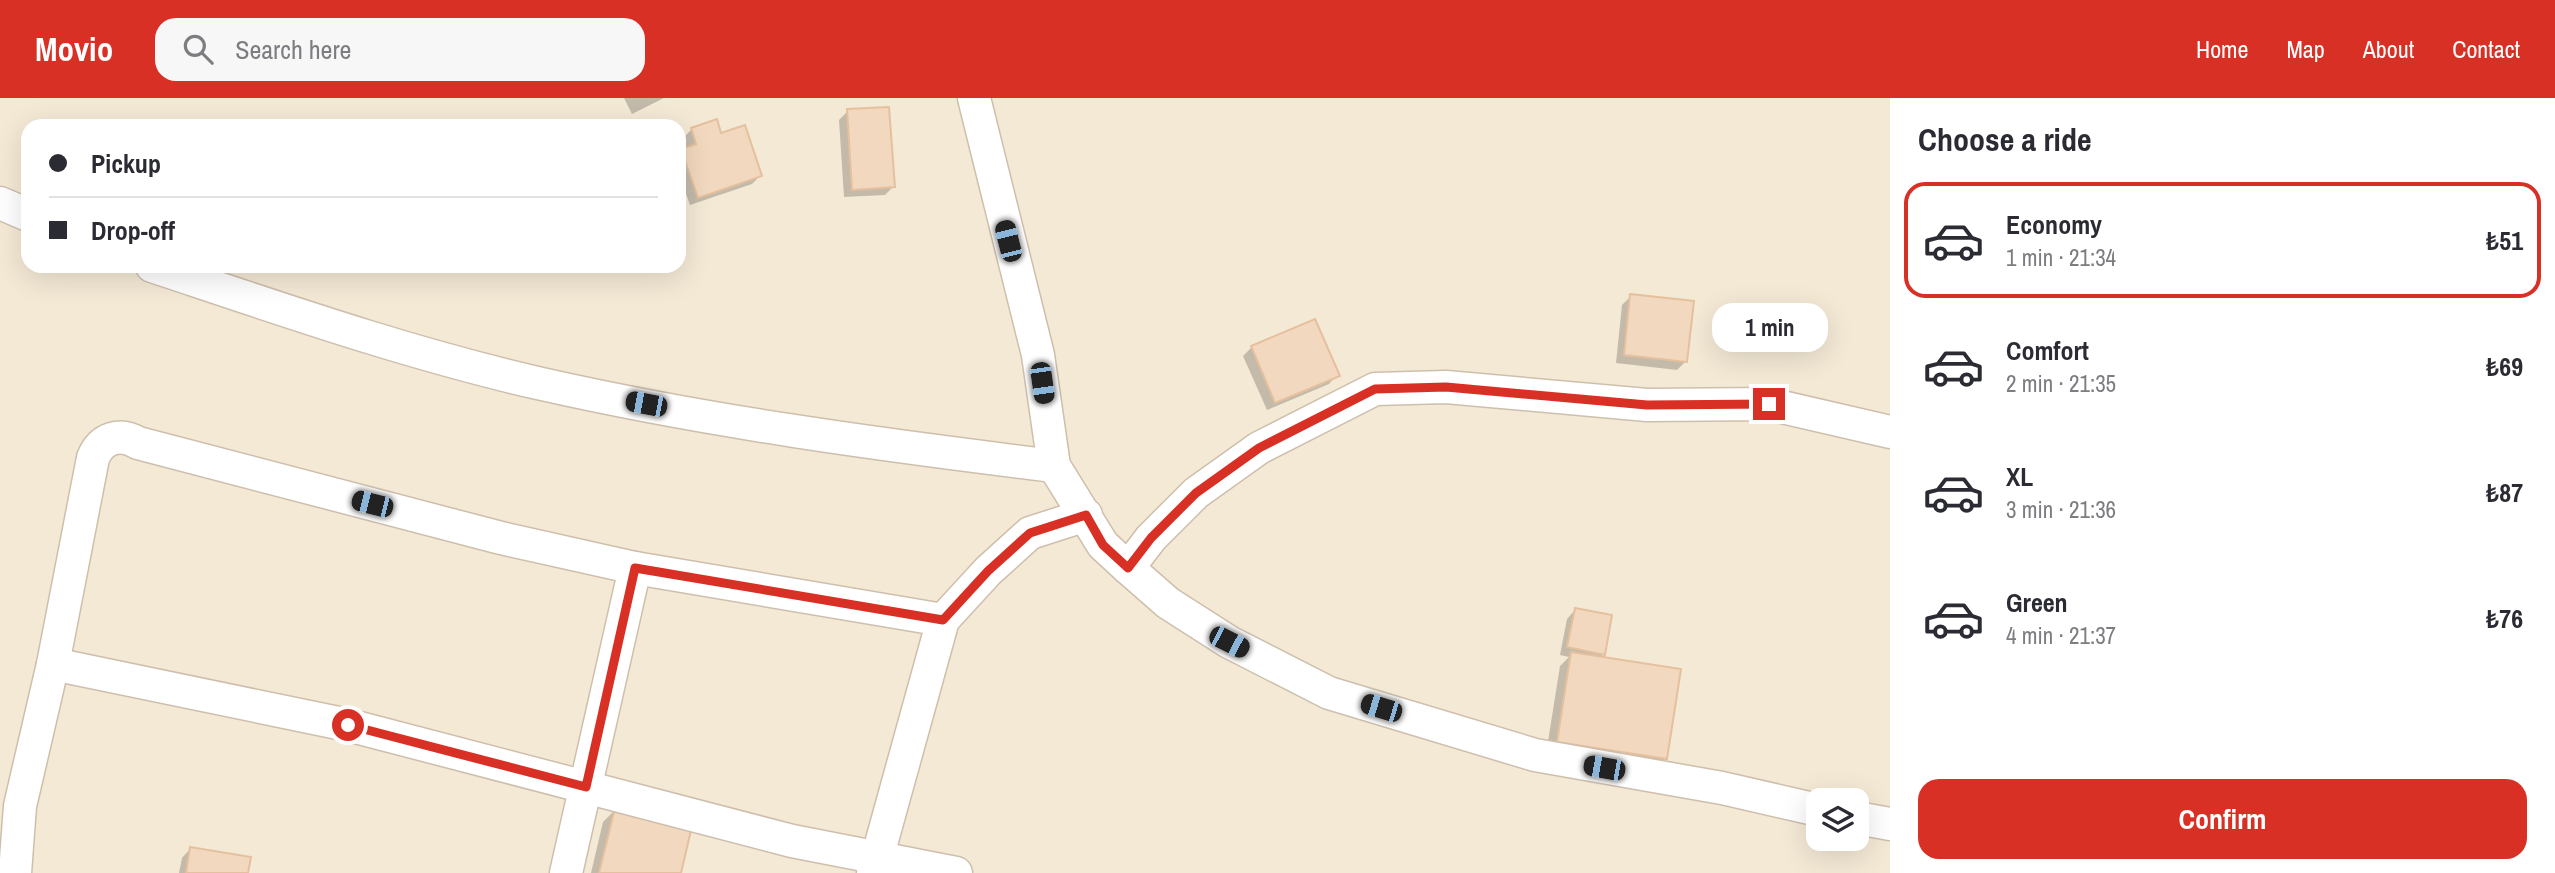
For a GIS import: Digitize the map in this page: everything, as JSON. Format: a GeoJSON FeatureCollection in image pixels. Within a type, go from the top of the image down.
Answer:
{"type":"FeatureCollection","features":[{"type":"Feature","properties":{"kind":"street"},"geometry":{"type":"LineString","coordinates":[[974,98],[1038,355],[1054,466],[1103,545],[1168,603],[1229,642],[1329,693],[1535,755],[1722,789],[1806,807]]}},
{"type":"Feature","properties":{"kind":"street"},"geometry":{"type":"LineString","coordinates":[[0,203],[21,212]]}},
{"type":"Feature","properties":{"kind":"street"},"geometry":{"type":"LineString","coordinates":[[173,273],[344,331],[542,384],[724,419],[898,447],[1054,466]]}},
{"type":"Feature","properties":{"kind":"street"},"geometry":{"type":"LineString","coordinates":[[1128,568],[1151,538],[1196,493],[1259,448],[1375,389],[1446,387],[1647,405],[1769,404],[1890,432]]}},
{"type":"Feature","properties":{"kind":"street"},"geometry":{"type":"LineString","coordinates":[[15,873],[20,806],[53,664],[93,458],[100,446],[114,438],[131,439],[501,538],[635,568],[943,620]]}},
{"type":"Feature","properties":{"kind":"street"},"geometry":{"type":"LineString","coordinates":[[875,864],[943,620],[988,571],[1030,533],[1086,515]]}},
{"type":"Feature","properties":{"kind":"street"},"geometry":{"type":"LineString","coordinates":[[566,873],[635,568]]}},
{"type":"Feature","properties":{"kind":"street"},"geometry":{"type":"LineString","coordinates":[[53,664],[348,725],[875,864],[956,873]]}},
{"type":"Feature","properties":{"kind":"street"},"geometry":{"type":"LineString","coordinates":[[1869,820],[1890,824]]}},
{"type":"Feature","properties":{"kind":"shaded area"},"geometry":{"type":"Polygon","coordinates":[[[0,98],[1890,98],[1890,873],[0,873],[0,98]]]}},
{"type":"Feature","properties":{"kind":"building"},"geometry":{"type":"Polygon","coordinates":[[[889,107],[895,187],[852,190],[847,109],[889,107]]]}},
{"type":"Feature","properties":{"kind":"building"},"geometry":{"type":"Polygon","coordinates":[[[717,119],[721,133],[745,125],[762,176],[698,198],[686,163],[686,147],[696,144],[691,128],[717,119]]]}},
{"type":"Feature","properties":{"kind":"building"},"geometry":{"type":"Polygon","coordinates":[[[1630,294],[1694,301],[1687,362],[1624,355],[1630,294]]]}},
{"type":"Feature","properties":{"kind":"building"},"geometry":{"type":"Polygon","coordinates":[[[1315,319],[1340,376],[1275,403],[1251,346],[1315,319]]]}},
{"type":"Feature","properties":{"kind":"building"},"geometry":{"type":"Polygon","coordinates":[[[1575,608],[1612,615],[1605,655],[1567,647],[1575,608]]]}},
{"type":"Feature","properties":{"kind":"building"},"geometry":{"type":"Polygon","coordinates":[[[1571,652],[1681,669],[1667,759],[1557,742],[1571,652]]]}},
{"type":"Feature","properties":{"kind":"building"},"geometry":{"type":"Polygon","coordinates":[[[615,808],[692,826],[681,873],[599,873],[615,808]]]}},
{"type":"Feature","properties":{"kind":"building"},"geometry":{"type":"Polygon","coordinates":[[[190,847],[251,857],[248,873],[186,873],[190,847]]]}},
{"type":"Feature","properties":{"kind":"route"},"geometry":{"type":"LineString","coordinates":[[348,725],[586,787],[635,568],[845,606],[943,620],[988,571],[1030,533],[1086,515],[1103,545],[1128,568],[1151,538],[1196,493],[1259,448],[1375,389],[1446,387],[1647,405],[1769,404]]}}]}
